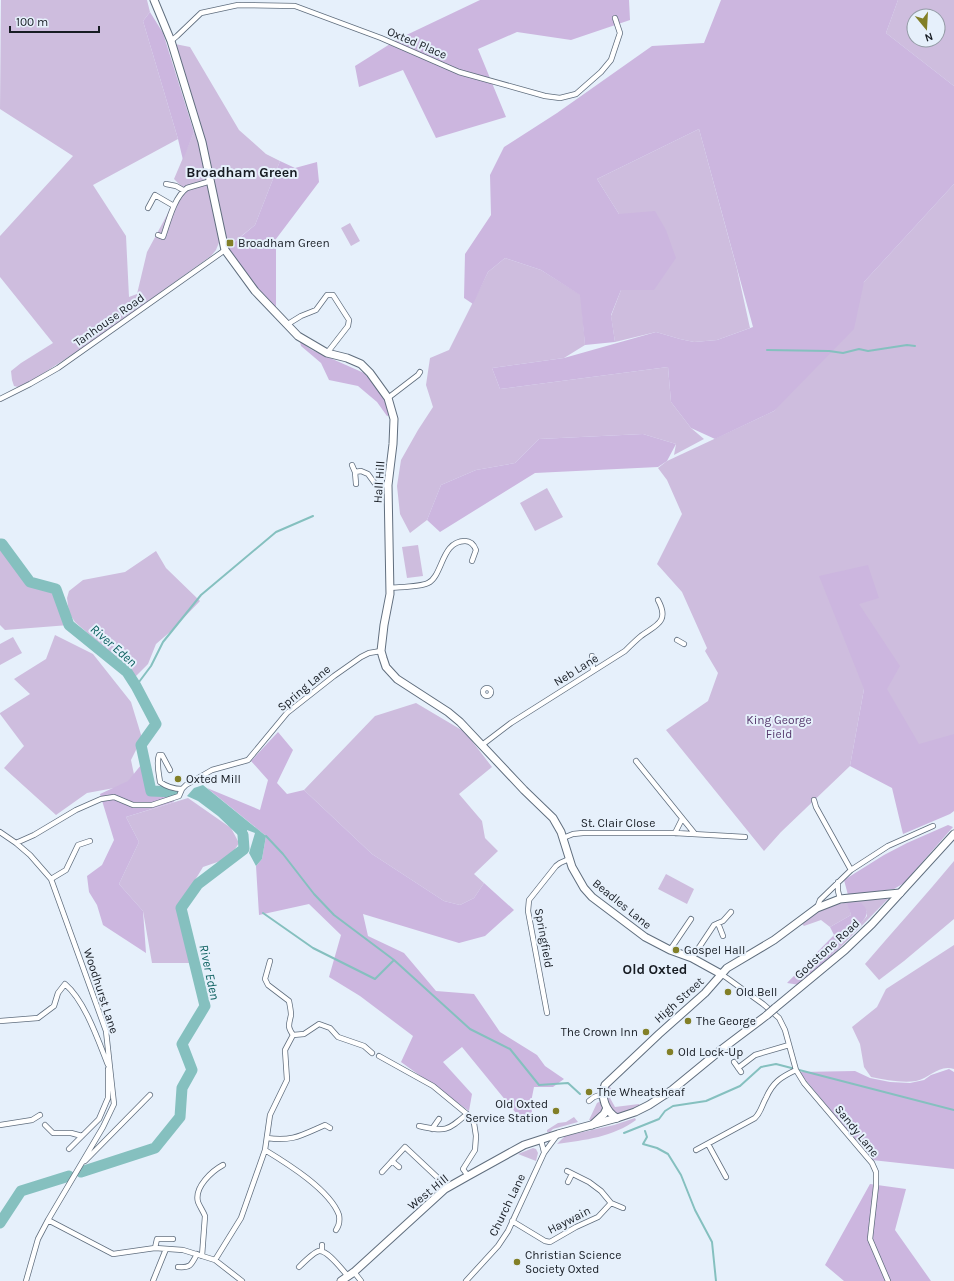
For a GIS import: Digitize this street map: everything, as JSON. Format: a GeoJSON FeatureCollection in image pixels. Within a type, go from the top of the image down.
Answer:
{"type":"FeatureCollection","features":[{"type":"Feature","properties":{"kind":"street"},"geometry":{"type":"LineString","coordinates":[[154,0],[171,41],[202,142],[226,250]]}},
{"type":"Feature","properties":{"kind":"street","name":"Oxted Place"},"geometry":{"type":"LineString","coordinates":[[171,41],[201,13],[238,5],[295,6],[381,38],[459,72],[545,96],[560,98],[576,94],[601,72],[611,60],[620,33],[615,18]]}},
{"type":"Feature","properties":{"kind":"street"},"geometry":{"type":"LineString","coordinates":[[158,235],[163,237],[174,206],[183,190],[211,181]]}},
{"type":"Feature","properties":{"kind":"street"},"geometry":{"type":"LineString","coordinates":[[166,184],[176,186],[183,190]]}},
{"type":"Feature","properties":{"kind":"street"},"geometry":{"type":"LineString","coordinates":[[148,208],[155,195],[174,206]]}},
{"type":"Feature","properties":{"kind":"street","name":"Hall Hill"},"geometry":{"type":"LineString","coordinates":[[226,250],[255,291],[298,336],[327,353],[347,358],[361,364],[370,373],[388,398],[394,419],[393,444],[388,485],[390,588],[381,651],[384,663],[391,674],[448,712],[482,745]]}},
{"type":"Feature","properties":{"kind":"street","name":"Tanhouse Road"},"geometry":{"type":"LineString","coordinates":[[0,399],[58,368],[226,250]]}},
{"type":"Feature","properties":{"kind":"street"},"geometry":{"type":"LineString","coordinates":[[288,324],[301,316],[316,310],[327,295],[333,295],[349,320],[348,326],[327,353]]}},
{"type":"Feature","properties":{"kind":"street"},"geometry":{"type":"LineString","coordinates":[[388,398],[420,372]]}},
{"type":"Feature","properties":{"kind":"street"},"geometry":{"type":"LineString","coordinates":[[352,465],[356,484]]}},
{"type":"Feature","properties":{"kind":"street"},"geometry":{"type":"LineString","coordinates":[[354,472],[361,471],[368,474],[376,485],[388,485]]}},
{"type":"Feature","properties":{"kind":"street"},"geometry":{"type":"LineString","coordinates":[[390,588],[428,583],[434,578],[448,550],[454,544],[461,541],[468,541],[474,545],[476,550],[472,561]]}},
{"type":"Feature","properties":{"kind":"street","name":"Neb Lane"},"geometry":{"type":"LineString","coordinates":[[482,745],[511,723],[625,651],[639,637],[661,621],[663,614],[658,600]]}},
{"type":"Feature","properties":{"kind":"street"},"geometry":{"type":"LineString","coordinates":[[677,640],[684,644]]}},
{"type":"Feature","properties":{"kind":"street","name":"Spring Lane"},"geometry":{"type":"LineString","coordinates":[[16,843],[34,835],[76,810],[101,799],[114,797],[133,805],[152,805],[179,796],[182,789],[186,785],[212,770],[248,760],[287,713],[361,657],[369,653],[381,651]]}},
{"type":"Feature","properties":{"kind":"street"},"geometry":{"type":"LineString","coordinates":[[592,656],[593,671]]}},
{"type":"Feature","properties":{"kind":"street","name":"Beadles Lane"},"geometry":{"type":"LineString","coordinates":[[482,745],[524,790],[553,818],[560,830],[569,859],[579,880],[592,897],[645,937],[670,950],[692,958],[721,974]]}},
{"type":"Feature","properties":{"kind":"street"},"geometry":{"type":"LineString","coordinates":[[170,770],[162,756],[158,756],[160,782],[165,786],[182,789]]}},
{"type":"Feature","properties":{"kind":"street"},"geometry":{"type":"LineString","coordinates":[[636,761],[695,834]]}},
{"type":"Feature","properties":{"kind":"street"},"geometry":{"type":"LineString","coordinates":[[814,800],[816,807],[851,870]]}},
{"type":"Feature","properties":{"kind":"street"},"geometry":{"type":"LineString","coordinates":[[675,833],[682,818]]}},
{"type":"Feature","properties":{"kind":"street"},"geometry":{"type":"LineString","coordinates":[[817,908],[820,900],[851,870],[888,846],[933,826]]}},
{"type":"Feature","properties":{"kind":"street","name":"Woodhurst Lane"},"geometry":{"type":"LineString","coordinates":[[0,832],[16,843],[51,879],[106,1031],[114,1104],[103,1128],[38,1239],[26,1281]]}},
{"type":"Feature","properties":{"kind":"street","name":"St. Clair Close"},"geometry":{"type":"LineString","coordinates":[[563,838],[573,834],[583,833],[675,833],[745,837]]}},
{"type":"Feature","properties":{"kind":"street","name":"Godstone Road"},"geometry":{"type":"LineString","coordinates":[[558,1134],[635,1112],[659,1099],[767,1015],[845,950],[954,834]]}},
{"type":"Feature","properties":{"kind":"street"},"geometry":{"type":"LineString","coordinates":[[51,879],[66,870],[78,845],[90,841]]}},
{"type":"Feature","properties":{"kind":"street","name":"Springfield"},"geometry":{"type":"LineString","coordinates":[[547,1013],[528,911],[528,904],[531,897],[556,866],[562,861],[569,859]]}},
{"type":"Feature","properties":{"kind":"street"},"geometry":{"type":"LineString","coordinates":[[838,882],[840,899]]}},
{"type":"Feature","properties":{"kind":"street"},"geometry":{"type":"LineString","coordinates":[[721,974],[727,968],[774,940],[817,908],[840,899],[900,893]]}},
{"type":"Feature","properties":{"kind":"street"},"geometry":{"type":"LineString","coordinates":[[692,958],[714,925],[723,921],[731,912]]}},
{"type":"Feature","properties":{"kind":"street"},"geometry":{"type":"LineString","coordinates":[[670,950],[691,919]]}},
{"type":"Feature","properties":{"kind":"street"},"geometry":{"type":"LineString","coordinates":[[718,923],[723,936]]}},
{"type":"Feature","properties":{"kind":"street"},"geometry":{"type":"LineString","coordinates":[[270,961],[265,979],[268,986],[289,1001],[291,1014],[289,1029],[293,1035]]}},
{"type":"Feature","properties":{"kind":"street","name":"Sandy Lane"},"geometry":{"type":"LineString","coordinates":[[721,974],[775,1014],[784,1026],[796,1068],[809,1088],[872,1163],[876,1172],[876,1186],[870,1239],[888,1281]]}},
{"type":"Feature","properties":{"kind":"street","name":"High Street"},"geometry":{"type":"LineString","coordinates":[[603,1094],[605,1085],[689,1006],[705,993],[721,974]]}},
{"type":"Feature","properties":{"kind":"street"},"geometry":{"type":"LineString","coordinates":[[0,1021],[38,1018],[54,1006],[58,993],[65,984],[71,989],[89,1019],[110,1070]]}},
{"type":"Feature","properties":{"kind":"street"},"geometry":{"type":"LineString","coordinates":[[293,1035],[304,1034],[319,1024],[330,1028],[338,1037],[364,1046],[372,1053]]}},
{"type":"Feature","properties":{"kind":"street"},"geometry":{"type":"LineString","coordinates":[[215,1260],[241,1218],[265,1150],[270,1115],[287,1080],[285,1050],[293,1035]]}},
{"type":"Feature","properties":{"kind":"street"},"geometry":{"type":"LineString","coordinates":[[734,1062],[740,1070],[755,1055],[789,1045]]}},
{"type":"Feature","properties":{"kind":"street"},"geometry":{"type":"LineString","coordinates":[[379,1056],[433,1086],[467,1114],[474,1123],[476,1136],[475,1150],[463,1169],[468,1176]]}},
{"type":"Feature","properties":{"kind":"street"},"geometry":{"type":"LineString","coordinates":[[69,1148],[99,1119],[108,1098],[108,1063]]}},
{"type":"Feature","properties":{"kind":"street"},"geometry":{"type":"LineString","coordinates":[[696,1150],[755,1118],[760,1112],[770,1090],[776,1081],[796,1068]]}},
{"type":"Feature","properties":{"kind":"street"},"geometry":{"type":"LineString","coordinates":[[589,1101],[594,1096],[603,1094],[607,1108],[613,1116],[617,1118]]}},
{"type":"Feature","properties":{"kind":"street"},"geometry":{"type":"LineString","coordinates":[[79,1168],[150,1095]]}},
{"type":"Feature","properties":{"kind":"street"},"geometry":{"type":"LineString","coordinates":[[592,1125],[604,1114],[607,1108]]}},
{"type":"Feature","properties":{"kind":"street"},"geometry":{"type":"LineString","coordinates":[[419,1126],[441,1130],[450,1128],[467,1114]]}},
{"type":"Feature","properties":{"kind":"street"},"geometry":{"type":"LineString","coordinates":[[0,1125],[32,1120],[40,1115]]}},
{"type":"Feature","properties":{"kind":"street"},"geometry":{"type":"LineString","coordinates":[[323,1119],[325,1125],[330,1128]]}},
{"type":"Feature","properties":{"kind":"street"},"geometry":{"type":"LineString","coordinates":[[432,1129],[439,1119]]}},
{"type":"Feature","properties":{"kind":"street"},"geometry":{"type":"LineString","coordinates":[[45,1125],[53,1133],[71,1133],[82,1136]]}},
{"type":"Feature","properties":{"kind":"street"},"geometry":{"type":"LineString","coordinates":[[267,1138],[277,1140],[295,1138],[325,1125]]}},
{"type":"Feature","properties":{"kind":"street","name":"West Hill"},"geometry":{"type":"LineString","coordinates":[[341,1281],[351,1274],[445,1190],[524,1145],[558,1134]]}},
{"type":"Feature","properties":{"kind":"street","name":"Church Lane"},"geometry":{"type":"LineString","coordinates":[[466,1281],[498,1246],[508,1231],[544,1152],[558,1134]]}},
{"type":"Feature","properties":{"kind":"street"},"geometry":{"type":"LineString","coordinates":[[541,1140],[544,1152]]}},
{"type":"Feature","properties":{"kind":"street"},"geometry":{"type":"LineString","coordinates":[[708,1144],[726,1177]]}},
{"type":"Feature","properties":{"kind":"street"},"geometry":{"type":"LineString","coordinates":[[382,1172],[405,1147],[438,1178],[445,1190]]}},
{"type":"Feature","properties":{"kind":"street"},"geometry":{"type":"LineString","coordinates":[[265,1150],[306,1178],[323,1192],[332,1202],[339,1215],[339,1224],[336,1230]]}},
{"type":"Feature","properties":{"kind":"street"},"geometry":{"type":"LineString","coordinates":[[392,1161],[399,1167]]}},
{"type":"Feature","properties":{"kind":"street"},"geometry":{"type":"LineString","coordinates":[[178,1267],[186,1268],[190,1266],[200,1255],[205,1216],[198,1203],[198,1197],[207,1176],[223,1165]]}},
{"type":"Feature","properties":{"kind":"street"},"geometry":{"type":"LineString","coordinates":[[567,1171],[589,1182],[601,1191],[611,1203],[623,1208]]}},
{"type":"Feature","properties":{"kind":"street"},"geometry":{"type":"LineString","coordinates":[[568,1182],[572,1174]]}},
{"type":"Feature","properties":{"kind":"street","name":"Haywain"},"geometry":{"type":"LineString","coordinates":[[512,1221],[545,1241],[550,1242],[576,1227],[598,1217],[611,1203]]}},
{"type":"Feature","properties":{"kind":"street"},"geometry":{"type":"LineString","coordinates":[[48,1220],[113,1254],[155,1248],[183,1250],[215,1260],[242,1281]]}},
{"type":"Feature","properties":{"kind":"street"},"geometry":{"type":"LineString","coordinates":[[155,1248],[157,1239],[173,1239]]}},
{"type":"Feature","properties":{"kind":"street"},"geometry":{"type":"LineString","coordinates":[[322,1244],[322,1251]]}},
{"type":"Feature","properties":{"kind":"street"},"geometry":{"type":"LineString","coordinates":[[152,1281],[166,1248]]}},
{"type":"Feature","properties":{"kind":"street"},"geometry":{"type":"LineString","coordinates":[[322,1251],[361,1281]]}},
{"type":"Feature","properties":{"kind":"street"},"geometry":{"type":"LineString","coordinates":[[299,1267],[316,1253],[322,1251]]}},
{"type":"Feature","properties":{"kind":"green space"},"geometry":{"type":"Polygon","coordinates":[[[1,0],[147,0],[150,12],[143,21],[178,139],[93,185],[126,236],[129,297],[137,294],[147,252],[182,187],[174,179],[194,132],[200,129],[175,44],[190,47],[239,130],[266,154],[280,161],[255,225],[229,246],[227,238],[220,240],[216,250],[211,256],[87,345],[36,378],[18,387],[14,386],[11,371],[53,343],[0,277],[0,236],[73,156],[0,109],[1,0]]]}},
{"type":"Feature","properties":{"kind":"green space"},"geometry":{"type":"Polygon","coordinates":[[[898,0],[954,0],[954,86],[886,33],[898,0]]]}},
{"type":"Feature","properties":{"kind":"green space"},"geometry":{"type":"Polygon","coordinates":[[[699,129],[737,269],[750,328],[717,340],[694,342],[656,332],[615,342],[611,316],[621,290],[654,290],[619,214],[597,179],[699,129]]]}},
{"type":"Feature","properties":{"kind":"green space","name":"King George Field"},"geometry":{"type":"Polygon","coordinates":[[[954,184],[954,737],[916,750],[864,689],[850,766],[781,832],[764,851],[666,730],[708,701],[718,673],[705,651],[707,648],[682,592],[657,564],[682,514],[667,480],[658,468],[667,461],[774,411],[864,282],[954,184]]]}},
{"type":"Feature","properties":{"kind":"green space"},"geometry":{"type":"Polygon","coordinates":[[[350,223],[360,241],[351,246],[341,228],[350,223]]]}},
{"type":"Feature","properties":{"kind":"green space"},"geometry":{"type":"Polygon","coordinates":[[[505,258],[541,270],[581,295],[585,345],[564,358],[492,368],[500,389],[668,367],[671,402],[691,428],[704,439],[674,455],[676,444],[643,434],[539,439],[515,463],[476,470],[441,485],[427,520],[410,533],[400,514],[397,486],[401,460],[433,407],[426,385],[430,358],[449,350],[488,272],[505,258]]]}},
{"type":"Feature","properties":{"kind":"green space"},"geometry":{"type":"Polygon","coordinates":[[[547,488],[563,517],[535,531],[520,503],[547,488]]]}},
{"type":"Feature","properties":{"kind":"green space"},"geometry":{"type":"Polygon","coordinates":[[[0,544],[2,544],[30,582],[56,589],[69,625],[5,630],[0,625],[0,544]]]}},
{"type":"Feature","properties":{"kind":"green space"},"geometry":{"type":"Polygon","coordinates":[[[418,545],[423,576],[407,578],[402,547],[418,545]]]}},
{"type":"Feature","properties":{"kind":"green space"},"geometry":{"type":"Polygon","coordinates":[[[156,551],[166,568],[200,601],[156,644],[148,664],[135,677],[121,660],[108,651],[75,622],[69,613],[67,598],[69,591],[83,580],[125,572],[156,551]]]}},
{"type":"Feature","properties":{"kind":"green space"},"geometry":{"type":"Polygon","coordinates":[[[55,635],[93,654],[131,702],[142,738],[131,760],[136,784],[87,793],[56,815],[4,768],[24,746],[0,714],[30,694],[14,679],[46,659],[55,635]]]}},
{"type":"Feature","properties":{"kind":"green space"},"geometry":{"type":"Polygon","coordinates":[[[13,637],[22,653],[0,665],[0,644],[13,637]]]}},
{"type":"Feature","properties":{"kind":"green space"},"geometry":{"type":"Polygon","coordinates":[[[416,703],[465,732],[492,767],[459,794],[482,821],[485,838],[498,851],[474,874],[484,883],[474,898],[460,905],[444,901],[372,854],[304,790],[375,716],[416,703]]]}},
{"type":"Feature","properties":{"kind":"green space"},"geometry":{"type":"Polygon","coordinates":[[[188,798],[231,828],[239,843],[229,858],[203,867],[183,900],[189,963],[152,963],[143,911],[119,884],[139,842],[126,817],[188,798]]]}},
{"type":"Feature","properties":{"kind":"green space"},"geometry":{"type":"Polygon","coordinates":[[[954,861],[954,919],[879,980],[865,964],[954,861]]]}},
{"type":"Feature","properties":{"kind":"green space"},"geometry":{"type":"Polygon","coordinates":[[[666,874],[694,889],[687,904],[658,889],[666,874]]]}},
{"type":"Feature","properties":{"kind":"green space"},"geometry":{"type":"Polygon","coordinates":[[[888,899],[833,955],[832,954],[867,916],[867,911],[848,903],[851,915],[830,927],[821,920],[804,926],[802,924],[808,919],[807,918],[835,905],[857,901],[888,899]]]}},
{"type":"Feature","properties":{"kind":"green space"},"geometry":{"type":"Polygon","coordinates":[[[954,945],[954,1069],[944,1068],[911,1082],[871,1077],[864,1067],[860,1044],[852,1027],[877,1007],[886,989],[954,945]]]}},
{"type":"Feature","properties":{"kind":"green space"},"geometry":{"type":"Polygon","coordinates":[[[609,1086],[614,1092],[610,1098],[615,1107],[639,1104],[640,1106],[624,1113],[616,1113],[610,1105],[608,1098],[607,1090],[609,1086]]]}},
{"type":"Feature","properties":{"kind":"green space"},"geometry":{"type":"Polygon","coordinates":[[[601,1101],[601,1114],[594,1120],[589,1120],[597,1103],[601,1101]]]}},
{"type":"Feature","properties":{"kind":"green space"},"geometry":{"type":"Polygon","coordinates":[[[574,1117],[578,1122],[547,1132],[547,1130],[558,1123],[566,1122],[574,1117]]]}},
{"type":"Feature","properties":{"kind":"green space"},"geometry":{"type":"Polygon","coordinates":[[[635,1118],[636,1120],[627,1126],[608,1134],[557,1144],[565,1136],[614,1125],[635,1118]]]}},
{"type":"Feature","properties":{"kind":"green space"},"geometry":{"type":"Polygon","coordinates":[[[533,1148],[536,1149],[538,1153],[536,1161],[518,1154],[533,1148]]]}},
{"type":"Feature","properties":{"kind":"shaded area"},"geometry":{"type":"Polygon","coordinates":[[[480,0],[629,0],[630,20],[571,40],[517,32],[478,49],[506,117],[436,138],[403,70],[359,87],[355,66],[398,39],[480,0]]]}},
{"type":"Feature","properties":{"kind":"shaded area"},"geometry":{"type":"Polygon","coordinates":[[[721,0],[898,0],[886,33],[954,86],[954,184],[864,282],[854,329],[774,411],[715,439],[691,428],[671,402],[668,367],[500,389],[492,368],[564,358],[656,332],[694,342],[717,340],[753,327],[699,129],[597,179],[619,214],[655,211],[666,230],[676,258],[654,290],[621,290],[611,315],[615,342],[585,345],[580,295],[541,270],[505,258],[488,272],[473,304],[464,298],[465,254],[491,215],[490,175],[504,147],[557,113],[652,46],[704,43],[721,0]]]}},
{"type":"Feature","properties":{"kind":"shaded area"},"geometry":{"type":"Polygon","coordinates":[[[150,12],[163,33],[194,132],[183,160],[143,21],[150,12]]]}},
{"type":"Feature","properties":{"kind":"shaded area"},"geometry":{"type":"Polygon","coordinates":[[[280,161],[295,168],[317,162],[319,182],[276,239],[276,312],[225,250],[255,225],[280,161]]]}},
{"type":"Feature","properties":{"kind":"shaded area"},"geometry":{"type":"Polygon","coordinates":[[[300,342],[312,350],[364,373],[381,393],[391,415],[387,416],[377,402],[358,386],[329,380],[321,363],[301,346],[300,342]]]}},
{"type":"Feature","properties":{"kind":"shaded area"},"geometry":{"type":"Polygon","coordinates":[[[643,434],[676,444],[667,461],[658,467],[535,473],[440,532],[427,520],[441,485],[476,470],[515,463],[539,439],[643,434]]]}},
{"type":"Feature","properties":{"kind":"shaded area"},"geometry":{"type":"Polygon","coordinates":[[[868,565],[879,598],[859,604],[900,666],[887,689],[919,744],[954,734],[954,811],[903,834],[892,788],[850,766],[864,689],[819,576],[868,565]]]}},
{"type":"Feature","properties":{"kind":"shaded area"},"geometry":{"type":"Polygon","coordinates":[[[278,732],[293,750],[277,783],[287,794],[304,790],[372,854],[444,901],[460,905],[474,898],[484,883],[514,910],[485,936],[459,943],[363,914],[368,936],[404,953],[436,991],[474,994],[500,1032],[537,1055],[545,1066],[564,1079],[553,1087],[534,1087],[531,1102],[532,1113],[520,1118],[462,1047],[443,1062],[472,1094],[469,1111],[401,1062],[413,1036],[360,996],[329,977],[341,935],[309,904],[259,915],[256,866],[262,859],[266,836],[207,788],[260,810],[268,780],[251,761],[278,732]]]}},
{"type":"Feature","properties":{"kind":"shaded area"},"geometry":{"type":"Polygon","coordinates":[[[141,765],[147,787],[173,792],[174,802],[126,817],[139,842],[119,884],[143,911],[146,953],[103,925],[97,905],[89,892],[87,876],[102,865],[114,840],[100,794],[128,781],[141,765]]]}},
{"type":"Feature","properties":{"kind":"shaded area"},"geometry":{"type":"Polygon","coordinates":[[[203,785],[266,836],[262,859],[256,866],[249,853],[255,833],[247,830],[248,842],[244,849],[242,839],[218,816],[198,801],[187,796],[194,788],[203,785]]]}},
{"type":"Feature","properties":{"kind":"shaded area"},"geometry":{"type":"Polygon","coordinates":[[[948,825],[953,827],[904,883],[894,889],[848,895],[844,880],[884,855],[948,825]]]}},
{"type":"Feature","properties":{"kind":"shaded area"},"geometry":{"type":"Polygon","coordinates":[[[847,903],[861,903],[866,908],[867,912],[864,920],[832,954],[833,955],[800,985],[787,983],[834,935],[830,927],[851,915],[847,903]]]}},
{"type":"Feature","properties":{"kind":"shaded area"},"geometry":{"type":"Polygon","coordinates":[[[949,1069],[954,1072],[954,1169],[872,1160],[799,1072],[855,1071],[870,1078],[890,1082],[910,1083],[924,1080],[931,1075],[949,1069]]]}},
{"type":"Feature","properties":{"kind":"shaded area"},"geometry":{"type":"Polygon","coordinates":[[[870,1184],[906,1189],[895,1230],[931,1281],[844,1281],[825,1265],[870,1184]]]}},
{"type":"Feature","properties":{"kind":"waterway"},"geometry":{"type":"LineString","coordinates":[[767,350],[829,351],[843,353],[859,349],[868,351],[907,345],[915,346]]}},
{"type":"Feature","properties":{"kind":"waterway"},"geometry":{"type":"LineString","coordinates":[[136,686],[151,666],[163,642],[201,595],[276,532],[313,516]]}},
{"type":"Feature","properties":{"kind":"waterway","name":"River Eden"},"geometry":{"type":"LineString","coordinates":[[0,544],[2,544],[30,582],[56,589],[69,625],[127,672],[156,724],[141,745],[151,791],[176,792]]}},
{"type":"Feature","properties":{"kind":"waterway","name":"River Eden"},"geometry":{"type":"LineString","coordinates":[[81,1172],[155,1148],[180,1117],[182,1088],[192,1070],[182,1044],[205,1006],[181,908],[198,884],[244,849],[243,835]]}},
{"type":"Feature","properties":{"kind":"waterway"},"geometry":{"type":"LineString","coordinates":[[266,836],[283,854],[314,894],[334,915],[394,960],[470,1029],[510,1049],[539,1085],[568,1083],[580,1094]]}},
{"type":"Feature","properties":{"kind":"waterway"},"geometry":{"type":"LineString","coordinates":[[263,913],[313,948],[375,979],[394,960]]}},
{"type":"Feature","properties":{"kind":"waterway"},"geometry":{"type":"LineString","coordinates":[[624,1133],[659,1119],[665,1111],[673,1106],[706,1101],[740,1086],[761,1067],[776,1064],[954,1110]]}},
{"type":"Feature","properties":{"kind":"waterway"},"geometry":{"type":"LineString","coordinates":[[645,1131],[647,1137],[643,1144],[657,1148],[668,1154],[681,1175],[695,1210],[712,1242],[716,1281]]}},
{"type":"Feature","properties":{"kind":"waterway","name":"River Eden"},"geometry":{"type":"LineString","coordinates":[[0,1223],[21,1191],[69,1176]]}},
{"type":"Feature","properties":{"kind":"place","name":"Broadham Green"},"geometry":{"type":"Point","coordinates":[230,243]}},
{"type":"Feature","properties":{"kind":"place","name":"Oxted Mill"},"geometry":{"type":"Point","coordinates":[178,779]}},
{"type":"Feature","properties":{"kind":"place","name":"Gospel Hall"},"geometry":{"type":"Point","coordinates":[676,950]}},
{"type":"Feature","properties":{"kind":"place","name":"Old Bell"},"geometry":{"type":"Point","coordinates":[728,992]}},
{"type":"Feature","properties":{"kind":"place","name":"The George"},"geometry":{"type":"Point","coordinates":[688,1021]}},
{"type":"Feature","properties":{"kind":"place","name":"The Crown Inn"},"geometry":{"type":"Point","coordinates":[646,1032]}},
{"type":"Feature","properties":{"kind":"place","name":"Old Lock-Up"},"geometry":{"type":"Point","coordinates":[670,1052]}},
{"type":"Feature","properties":{"kind":"place","name":"The Wheatsheaf"},"geometry":{"type":"Point","coordinates":[589,1092]}},
{"type":"Feature","properties":{"kind":"place","name":"Old Oxted Service Station"},"geometry":{"type":"Point","coordinates":[556,1111]}},
{"type":"Feature","properties":{"kind":"place","name":"Christian Science Society Oxted"},"geometry":{"type":"Point","coordinates":[517,1262]}},
{"type":"Feature","properties":{"kind":"district","name":"Broadham Green"},"geometry":{"type":"Point","coordinates":[242,172]}},
{"type":"Feature","properties":{"kind":"district","name":"Old Oxted"},"geometry":{"type":"Point","coordinates":[655,969]}}]}
